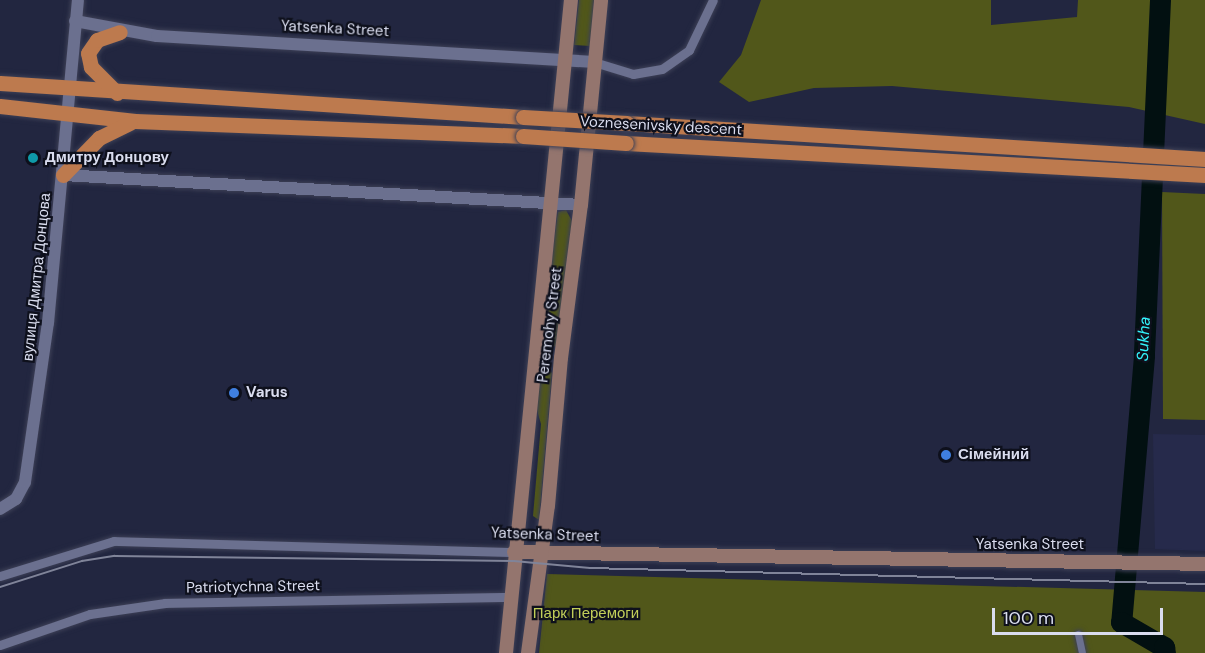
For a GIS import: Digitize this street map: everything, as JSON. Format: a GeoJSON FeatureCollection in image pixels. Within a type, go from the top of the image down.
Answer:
{"type":"FeatureCollection","features":[{"type":"Feature","properties":{"kind":"main road","name":"Peremohy Street"},"geometry":{"type":"LineString","coordinates":[[506,653],[514,552],[552,204],[570,0]]}},
{"type":"Feature","properties":{"kind":"main road","name":"Peremohy Street"},"geometry":{"type":"LineString","coordinates":[[528,653],[561,358],[581,205],[601,0]]}},
{"type":"Feature","properties":{"kind":"main road"},"geometry":{"type":"LineString","coordinates":[[117,93],[91,67],[88,53],[97,40],[120,32]]}},
{"type":"Feature","properties":{"kind":"main road","name":"Voznesenivsky descent"},"geometry":{"type":"LineString","coordinates":[[0,83],[117,93],[1205,159]]}},
{"type":"Feature","properties":{"kind":"main road","name":"Voznesenivsky descent"},"geometry":{"type":"LineString","coordinates":[[0,106],[135,121],[523,136],[1205,175]]}},
{"type":"Feature","properties":{"kind":"main road"},"geometry":{"type":"LineString","coordinates":[[63,175],[111,128],[135,121]]}},
{"type":"Feature","properties":{"kind":"main road"},"geometry":{"type":"LineString","coordinates":[[534,358],[561,358]]}},
{"type":"Feature","properties":{"kind":"main road","name":"Yatsenka Street"},"geometry":{"type":"LineString","coordinates":[[514,552],[1205,564]]}},
{"type":"Feature","properties":{"kind":"street","name":"вулиця Дмитра Донцова"},"geometry":{"type":"LineString","coordinates":[[0,509],[16,499],[25,482],[48,323],[78,0]]}},
{"type":"Feature","properties":{"kind":"street"},"geometry":{"type":"LineString","coordinates":[[594,62],[633,74],[662,69],[689,50],[713,0]]}},
{"type":"Feature","properties":{"kind":"street","name":"Yatsenka Street"},"geometry":{"type":"LineString","coordinates":[[75,21],[120,32],[564,58],[594,62]]}},
{"type":"Feature","properties":{"kind":"street"},"geometry":{"type":"LineString","coordinates":[[75,21],[88,53]]}},
{"type":"Feature","properties":{"kind":"street"},"geometry":{"type":"LineString","coordinates":[[63,175],[581,205]]}},
{"type":"Feature","properties":{"kind":"street","name":"Yatsenka Street"},"geometry":{"type":"LineString","coordinates":[[0,576],[114,541],[514,552]]}},
{"type":"Feature","properties":{"kind":"street","name":"Patriotychna Street"},"geometry":{"type":"LineString","coordinates":[[0,645],[90,614],[165,603],[512,597]]}},
{"type":"Feature","properties":{"kind":"street"},"geometry":{"type":"LineString","coordinates":[[1078,634],[1082,653]]}},
{"type":"Feature","properties":{"kind":"shaded area"},"geometry":{"type":"Polygon","coordinates":[[[1153,434],[1205,435],[1205,551],[1155,549],[1153,434]]]}},
{"type":"Feature","properties":{"kind":"green space"},"geometry":{"type":"Polygon","coordinates":[[[579,0],[594,0],[590,46],[574,45],[579,0]]]}},
{"type":"Feature","properties":{"kind":"green space"},"geometry":{"type":"Polygon","coordinates":[[[761,0],[991,0],[991,25],[1077,17],[1078,0],[1205,0],[1205,124],[1129,107],[892,86],[814,88],[749,102],[719,82],[741,55],[761,0]]]}},
{"type":"Feature","properties":{"kind":"green space"},"geometry":{"type":"Polygon","coordinates":[[[1162,192],[1205,194],[1205,420],[1163,419],[1162,192]]]}},
{"type":"Feature","properties":{"kind":"green space"},"geometry":{"type":"Polygon","coordinates":[[[566,210],[572,221],[556,346],[544,349],[541,343],[557,218],[558,212],[566,210]]]}},
{"type":"Feature","properties":{"kind":"green space"},"geometry":{"type":"Polygon","coordinates":[[[543,364],[552,373],[539,520],[533,516],[541,424],[534,400],[539,366],[543,364]]]}},
{"type":"Feature","properties":{"kind":"green space","name":"Парк Перемоги"},"geometry":{"type":"Polygon","coordinates":[[[547,574],[1205,592],[1205,653],[539,653],[547,574]]]}},
{"type":"Feature","properties":{"kind":"waterway","name":"Sukha"},"geometry":{"type":"LineString","coordinates":[[1160,0],[1144,356],[1121,622],[1164,647],[1165,653]]}},
{"type":"Feature","properties":{"kind":"tram line"},"geometry":{"type":"LineString","coordinates":[[0,587],[82,561],[115,556],[514,561],[590,568],[1205,584]]}},
{"type":"Feature","properties":{"kind":"place","name":"Дмитру Донцову"},"geometry":{"type":"Point","coordinates":[33,158]}},
{"type":"Feature","properties":{"kind":"place","name":"Varus"},"geometry":{"type":"Point","coordinates":[234,393]}},
{"type":"Feature","properties":{"kind":"place","name":"Сімейний"},"geometry":{"type":"Point","coordinates":[946,455]}}]}
